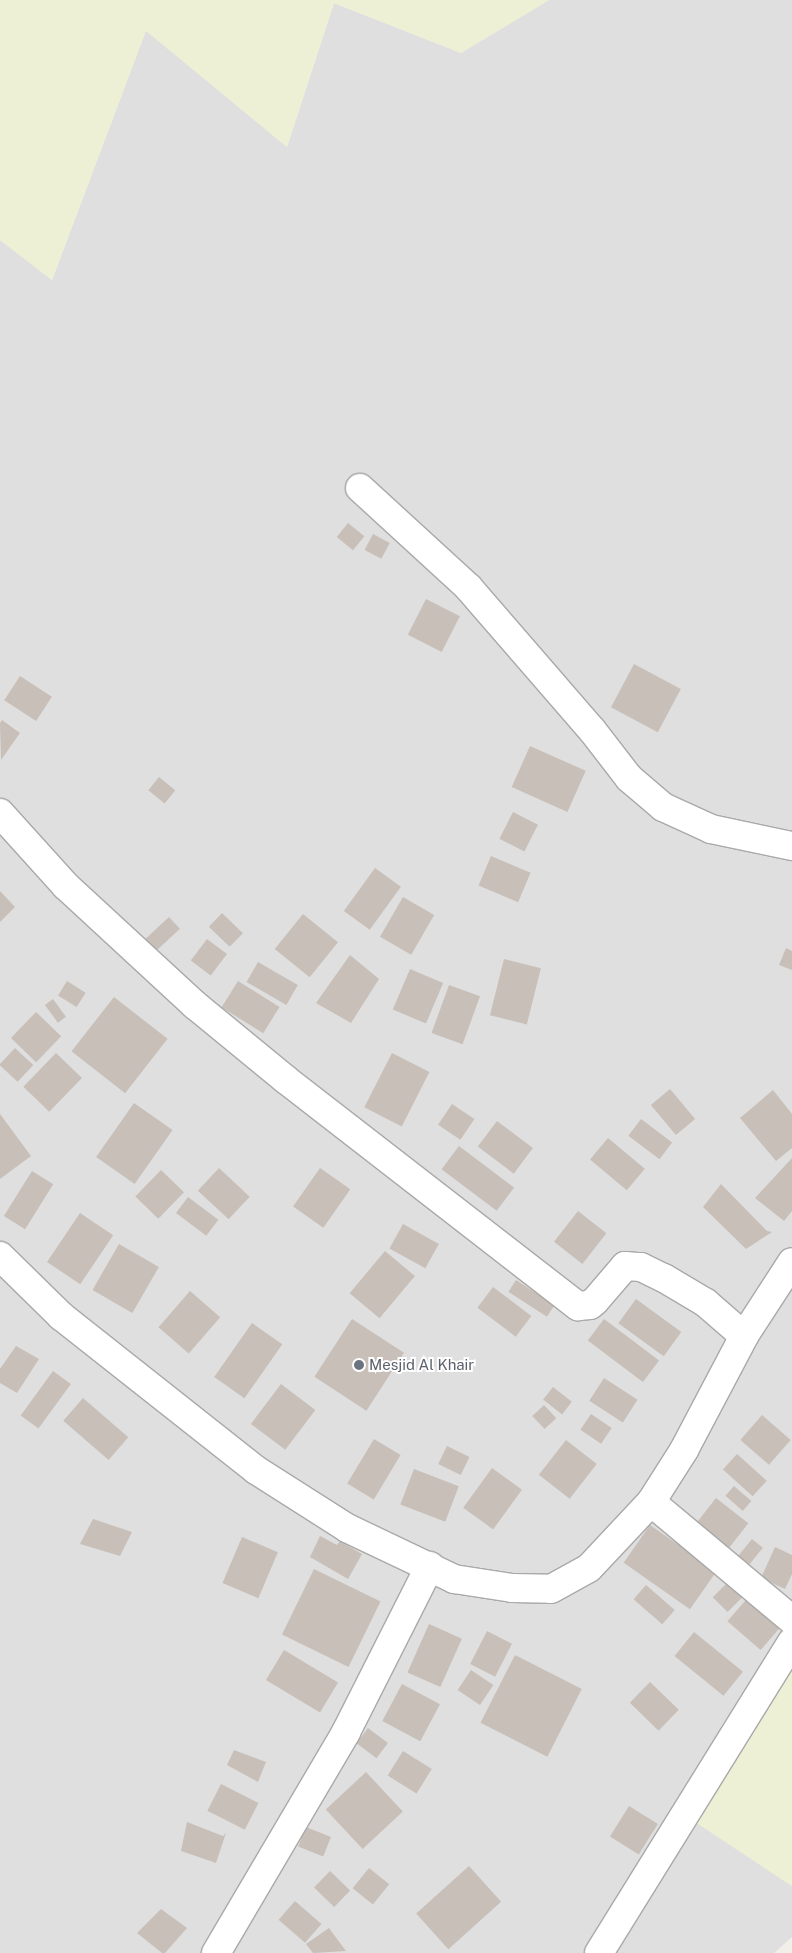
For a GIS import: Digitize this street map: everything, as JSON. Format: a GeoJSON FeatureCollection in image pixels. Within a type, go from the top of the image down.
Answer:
{"type":"FeatureCollection","features":[{"type":"Feature","properties":{"kind":"street"},"geometry":{"type":"LineString","coordinates":[[360,488],[468,587],[592,730],[629,778],[663,806],[711,829],[792,846]]}},
{"type":"Feature","properties":{"kind":"street"},"geometry":{"type":"LineString","coordinates":[[0,814],[66,886],[196,1005],[300,1091],[578,1306],[590,1305],[595,1301],[625,1266],[641,1267],[664,1278],[706,1303],[744,1336]]}},
{"type":"Feature","properties":{"kind":"street"},"geometry":{"type":"LineString","coordinates":[[0,1256],[61,1316],[256,1470],[347,1528],[454,1579],[512,1588],[551,1589],[589,1568],[651,1502],[684,1450],[744,1336],[792,1262]]}},
{"type":"Feature","properties":{"kind":"street"},"geometry":{"type":"LineString","coordinates":[[651,1502],[792,1620]]}},
{"type":"Feature","properties":{"kind":"street"},"geometry":{"type":"LineString","coordinates":[[216,1953],[346,1732],[430,1566]]}},
{"type":"Feature","properties":{"kind":"street"},"geometry":{"type":"LineString","coordinates":[[599,1953],[792,1642]]}},
{"type":"Feature","properties":{"kind":"shaded area"},"geometry":{"type":"Polygon","coordinates":[[[549,0],[792,0],[792,1652],[677,1809],[792,1886],[792,1937],[774,1953],[0,1953],[0,240],[52,280],[146,30],[287,147],[334,3],[461,53],[549,0]]]}},
{"type":"Feature","properties":{"kind":"green space"},"geometry":{"type":"Polygon","coordinates":[[[0,0],[549,0],[461,53],[334,3],[287,147],[146,31],[52,280],[0,240],[0,0]]]}},
{"type":"Feature","properties":{"kind":"green space"},"geometry":{"type":"Polygon","coordinates":[[[792,1652],[792,1886],[677,1810],[792,1652]]]}},
{"type":"Feature","properties":{"kind":"building"},"geometry":{"type":"Polygon","coordinates":[[[348,523],[364,536],[353,550],[337,537],[348,523]]]}},
{"type":"Feature","properties":{"kind":"building"},"geometry":{"type":"Polygon","coordinates":[[[373,534],[390,543],[381,559],[365,550],[373,534]]]}},
{"type":"Feature","properties":{"kind":"building"},"geometry":{"type":"Polygon","coordinates":[[[426,599],[460,616],[442,652],[408,635],[426,599]]]}},
{"type":"Feature","properties":{"kind":"building"},"geometry":{"type":"Polygon","coordinates":[[[634,664],[681,689],[658,732],[611,707],[634,664]]]}},
{"type":"Feature","properties":{"kind":"building"},"geometry":{"type":"Polygon","coordinates":[[[20,676],[52,697],[36,721],[4,700],[20,676]]]}},
{"type":"Feature","properties":{"kind":"building"},"geometry":{"type":"Polygon","coordinates":[[[2,720],[20,733],[1,760],[0,723],[2,720]]]}},
{"type":"Feature","properties":{"kind":"building"},"geometry":{"type":"Polygon","coordinates":[[[530,746],[586,771],[567,812],[512,787],[530,746]]]}},
{"type":"Feature","properties":{"kind":"building"},"geometry":{"type":"Polygon","coordinates":[[[159,777],[175,790],[165,803],[148,790],[159,777]]]}},
{"type":"Feature","properties":{"kind":"building"},"geometry":{"type":"Polygon","coordinates":[[[513,812],[538,825],[524,851],[499,839],[513,812]]]}},
{"type":"Feature","properties":{"kind":"building"},"geometry":{"type":"Polygon","coordinates":[[[491,856],[531,873],[518,902],[478,885],[491,856]]]}},
{"type":"Feature","properties":{"kind":"building"},"geometry":{"type":"Polygon","coordinates":[[[375,868],[401,887],[370,930],[344,911],[375,868]]]}},
{"type":"Feature","properties":{"kind":"building"},"geometry":{"type":"Polygon","coordinates":[[[0,891],[15,907],[0,922],[0,891]]]}},
{"type":"Feature","properties":{"kind":"building"},"geometry":{"type":"Polygon","coordinates":[[[403,897],[434,915],[411,955],[380,937],[403,897]]]}},
{"type":"Feature","properties":{"kind":"building"},"geometry":{"type":"Polygon","coordinates":[[[222,913],[243,933],[230,947],[209,927],[222,913]]]}},
{"type":"Feature","properties":{"kind":"building"},"geometry":{"type":"Polygon","coordinates":[[[303,914],[338,942],[310,977],[275,949],[303,914]]]}},
{"type":"Feature","properties":{"kind":"building"},"geometry":{"type":"Polygon","coordinates":[[[169,917],[180,929],[157,951],[146,939],[169,917]]]}},
{"type":"Feature","properties":{"kind":"building"},"geometry":{"type":"Polygon","coordinates":[[[207,939],[227,954],[211,976],[191,961],[207,939]]]}},
{"type":"Feature","properties":{"kind":"building"},"geometry":{"type":"Polygon","coordinates":[[[786,948],[792,951],[792,970],[779,965],[786,948]]]}},
{"type":"Feature","properties":{"kind":"building"},"geometry":{"type":"Polygon","coordinates":[[[350,955],[379,979],[351,1023],[316,1003],[350,955]]]}},
{"type":"Feature","properties":{"kind":"building"},"geometry":{"type":"Polygon","coordinates":[[[504,959],[541,968],[527,1024],[490,1015],[504,959]]]}},
{"type":"Feature","properties":{"kind":"building"},"geometry":{"type":"Polygon","coordinates":[[[258,962],[298,985],[286,1005],[246,982],[258,962]]]}},
{"type":"Feature","properties":{"kind":"building"},"geometry":{"type":"Polygon","coordinates":[[[410,969],[443,983],[426,1024],[393,1010],[410,969]]]}},
{"type":"Feature","properties":{"kind":"building"},"geometry":{"type":"Polygon","coordinates":[[[67,981],[86,993],[77,1007],[58,995],[67,981]]]}},
{"type":"Feature","properties":{"kind":"building"},"geometry":{"type":"Polygon","coordinates":[[[238,981],[280,1007],[263,1033],[222,1007],[238,981]]]}},
{"type":"Feature","properties":{"kind":"building"},"geometry":{"type":"Polygon","coordinates":[[[449,985],[480,996],[463,1044],[432,1033],[449,985]]]}},
{"type":"Feature","properties":{"kind":"building"},"geometry":{"type":"Polygon","coordinates":[[[114,997],[168,1039],[125,1093],[72,1051],[114,997]]]}},
{"type":"Feature","properties":{"kind":"building"},"geometry":{"type":"Polygon","coordinates":[[[53,999],[66,1017],[58,1023],[45,1005],[53,999]]]}},
{"type":"Feature","properties":{"kind":"building"},"geometry":{"type":"Polygon","coordinates":[[[36,1012],[61,1036],[36,1062],[11,1038],[36,1012]]]}},
{"type":"Feature","properties":{"kind":"building"},"geometry":{"type":"Polygon","coordinates":[[[15,1048],[33,1065],[18,1082],[0,1065],[15,1048]]]}},
{"type":"Feature","properties":{"kind":"building"},"geometry":{"type":"Polygon","coordinates":[[[56,1053],[82,1078],[49,1112],[23,1087],[56,1053]]]}},
{"type":"Feature","properties":{"kind":"building"},"geometry":{"type":"Polygon","coordinates":[[[392,1053],[429,1072],[402,1126],[364,1107],[392,1053]]]}},
{"type":"Feature","properties":{"kind":"building"},"geometry":{"type":"Polygon","coordinates":[[[670,1089],[695,1119],[676,1135],[651,1105],[670,1089]]]}},
{"type":"Feature","properties":{"kind":"building"},"geometry":{"type":"Polygon","coordinates":[[[773,1090],[792,1114],[792,1148],[776,1161],[740,1118],[773,1090]]]}},
{"type":"Feature","properties":{"kind":"building"},"geometry":{"type":"Polygon","coordinates":[[[134,1103],[173,1130],[135,1184],[96,1157],[134,1103]]]}},
{"type":"Feature","properties":{"kind":"building"},"geometry":{"type":"Polygon","coordinates":[[[452,1104],[474,1119],[460,1140],[438,1125],[452,1104]]]}},
{"type":"Feature","properties":{"kind":"building"},"geometry":{"type":"Polygon","coordinates":[[[0,1114],[31,1156],[0,1179],[0,1114]]]}},
{"type":"Feature","properties":{"kind":"building"},"geometry":{"type":"Polygon","coordinates":[[[641,1119],[672,1142],[660,1159],[628,1136],[641,1119]]]}},
{"type":"Feature","properties":{"kind":"building"},"geometry":{"type":"Polygon","coordinates":[[[497,1121],[533,1148],[514,1174],[478,1147],[497,1121]]]}},
{"type":"Feature","properties":{"kind":"building"},"geometry":{"type":"Polygon","coordinates":[[[608,1138],[645,1169],[627,1190],[590,1159],[608,1138]]]}},
{"type":"Feature","properties":{"kind":"building"},"geometry":{"type":"Polygon","coordinates":[[[459,1146],[514,1188],[497,1211],[442,1169],[459,1146]]]}},
{"type":"Feature","properties":{"kind":"building"},"geometry":{"type":"Polygon","coordinates":[[[792,1158],[792,1211],[784,1221],[755,1198],[792,1158]]]}},
{"type":"Feature","properties":{"kind":"building"},"geometry":{"type":"Polygon","coordinates":[[[219,1168],[250,1197],[229,1219],[198,1191],[219,1168]]]}},
{"type":"Feature","properties":{"kind":"building"},"geometry":{"type":"Polygon","coordinates":[[[320,1168],[350,1189],[323,1228],[293,1207],[320,1168]]]}},
{"type":"Feature","properties":{"kind":"building"},"geometry":{"type":"Polygon","coordinates":[[[161,1170],[184,1192],[158,1219],[135,1197],[161,1170]]]}},
{"type":"Feature","properties":{"kind":"building"},"geometry":{"type":"Polygon","coordinates":[[[32,1171],[53,1184],[25,1229],[4,1216],[32,1171]]]}},
{"type":"Feature","properties":{"kind":"building"},"geometry":{"type":"Polygon","coordinates":[[[721,1184],[767,1231],[772,1232],[746,1249],[703,1207],[721,1184]]]}},
{"type":"Feature","properties":{"kind":"building"},"geometry":{"type":"Polygon","coordinates":[[[188,1197],[218,1220],[206,1236],[176,1213],[188,1197]]]}},
{"type":"Feature","properties":{"kind":"building"},"geometry":{"type":"Polygon","coordinates":[[[578,1211],[606,1233],[582,1264],[554,1242],[578,1211]]]}},
{"type":"Feature","properties":{"kind":"building"},"geometry":{"type":"Polygon","coordinates":[[[80,1213],[113,1235],[80,1284],[47,1262],[80,1213]]]}},
{"type":"Feature","properties":{"kind":"building"},"geometry":{"type":"Polygon","coordinates":[[[403,1224],[439,1244],[425,1268],[389,1248],[403,1224]]]}},
{"type":"Feature","properties":{"kind":"building"},"geometry":{"type":"Polygon","coordinates":[[[119,1244],[159,1267],[132,1313],[92,1290],[119,1244]]]}},
{"type":"Feature","properties":{"kind":"building"},"geometry":{"type":"Polygon","coordinates":[[[385,1251],[415,1276],[380,1318],[350,1293],[385,1251]]]}},
{"type":"Feature","properties":{"kind":"building"},"geometry":{"type":"Polygon","coordinates":[[[516,1280],[555,1305],[547,1317],[508,1292],[516,1280]]]}},
{"type":"Feature","properties":{"kind":"building"},"geometry":{"type":"Polygon","coordinates":[[[493,1287],[531,1316],[516,1337],[477,1308],[493,1287]]]}},
{"type":"Feature","properties":{"kind":"building"},"geometry":{"type":"Polygon","coordinates":[[[190,1291],[220,1317],[189,1353],[159,1327],[190,1291]]]}},
{"type":"Feature","properties":{"kind":"building"},"geometry":{"type":"Polygon","coordinates":[[[636,1299],[681,1332],[664,1356],[618,1323],[636,1299]]]}},
{"type":"Feature","properties":{"kind":"building","name":"Mesjid Al Khair"},"geometry":{"type":"Polygon","coordinates":[[[352,1319],[404,1353],[366,1411],[314,1377],[352,1319]]]}},
{"type":"Feature","properties":{"kind":"building"},"geometry":{"type":"Polygon","coordinates":[[[604,1319],[659,1361],[643,1382],[588,1341],[604,1319]]]}},
{"type":"Feature","properties":{"kind":"building"},"geometry":{"type":"Polygon","coordinates":[[[252,1323],[282,1344],[244,1398],[214,1377],[252,1323]]]}},
{"type":"Feature","properties":{"kind":"building"},"geometry":{"type":"Polygon","coordinates":[[[16,1346],[39,1359],[17,1393],[0,1383],[0,1369],[16,1346]]]}},
{"type":"Feature","properties":{"kind":"building"},"geometry":{"type":"Polygon","coordinates":[[[53,1371],[71,1384],[38,1428],[21,1415],[53,1371]]]}},
{"type":"Feature","properties":{"kind":"building"},"geometry":{"type":"Polygon","coordinates":[[[604,1378],[638,1400],[623,1422],[589,1401],[604,1378]]]}},
{"type":"Feature","properties":{"kind":"building"},"geometry":{"type":"Polygon","coordinates":[[[281,1384],[315,1410],[285,1450],[251,1424],[281,1384]]]}},
{"type":"Feature","properties":{"kind":"building"},"geometry":{"type":"Polygon","coordinates":[[[553,1387],[572,1402],[562,1414],[543,1400],[553,1387]]]}},
{"type":"Feature","properties":{"kind":"building"},"geometry":{"type":"Polygon","coordinates":[[[83,1398],[128,1437],[109,1460],[63,1421],[83,1398]]]}},
{"type":"Feature","properties":{"kind":"building"},"geometry":{"type":"Polygon","coordinates":[[[544,1405],[556,1418],[545,1429],[532,1416],[544,1405]]]}},
{"type":"Feature","properties":{"kind":"building"},"geometry":{"type":"Polygon","coordinates":[[[591,1414],[612,1428],[601,1444],[580,1430],[591,1414]]]}},
{"type":"Feature","properties":{"kind":"building"},"geometry":{"type":"Polygon","coordinates":[[[762,1415],[791,1440],[769,1465],[740,1440],[762,1415]]]}},
{"type":"Feature","properties":{"kind":"building"},"geometry":{"type":"Polygon","coordinates":[[[374,1439],[401,1455],[374,1500],[347,1484],[374,1439]]]}},
{"type":"Feature","properties":{"kind":"building"},"geometry":{"type":"Polygon","coordinates":[[[566,1440],[597,1464],[570,1499],[539,1475],[566,1440]]]}},
{"type":"Feature","properties":{"kind":"building"},"geometry":{"type":"Polygon","coordinates":[[[447,1446],[469,1457],[461,1475],[438,1464],[447,1446]]]}},
{"type":"Feature","properties":{"kind":"building"},"geometry":{"type":"Polygon","coordinates":[[[737,1454],[767,1481],[753,1496],[723,1470],[737,1454]]]}},
{"type":"Feature","properties":{"kind":"building"},"geometry":{"type":"Polygon","coordinates":[[[492,1468],[522,1490],[493,1529],[463,1508],[492,1468]]]}},
{"type":"Feature","properties":{"kind":"building"},"geometry":{"type":"Polygon","coordinates":[[[414,1469],[459,1486],[445,1522],[400,1504],[414,1469]]]}},
{"type":"Feature","properties":{"kind":"building"},"geometry":{"type":"Polygon","coordinates":[[[734,1486],[751,1501],[743,1511],[725,1496],[734,1486]]]}},
{"type":"Feature","properties":{"kind":"building"},"geometry":{"type":"Polygon","coordinates":[[[716,1498],[748,1523],[727,1550],[695,1525],[716,1498]]]}},
{"type":"Feature","properties":{"kind":"building"},"geometry":{"type":"Polygon","coordinates":[[[93,1519],[132,1532],[120,1556],[80,1544],[93,1519]]]}},
{"type":"Feature","properties":{"kind":"building"},"geometry":{"type":"Polygon","coordinates":[[[650,1525],[716,1571],[690,1609],[624,1563],[650,1525]]]}},
{"type":"Feature","properties":{"kind":"building"},"geometry":{"type":"Polygon","coordinates":[[[320,1536],[337,1545],[340,1541],[362,1554],[348,1579],[310,1557],[320,1536]]]}},
{"type":"Feature","properties":{"kind":"building"},"geometry":{"type":"Polygon","coordinates":[[[242,1537],[278,1552],[258,1598],[222,1583],[242,1537]]]}},
{"type":"Feature","properties":{"kind":"building"},"geometry":{"type":"Polygon","coordinates":[[[752,1539],[763,1548],[747,1567],[736,1558],[752,1539]]]}},
{"type":"Feature","properties":{"kind":"building"},"geometry":{"type":"Polygon","coordinates":[[[775,1547],[792,1555],[792,1574],[785,1589],[761,1578],[775,1547]]]}},
{"type":"Feature","properties":{"kind":"building"},"geometry":{"type":"Polygon","coordinates":[[[314,1569],[381,1601],[349,1667],[282,1635],[314,1569]]]}},
{"type":"Feature","properties":{"kind":"building"},"geometry":{"type":"Polygon","coordinates":[[[729,1581],[744,1596],[728,1612],[713,1597],[729,1581]]]}},
{"type":"Feature","properties":{"kind":"building"},"geometry":{"type":"Polygon","coordinates":[[[646,1585],[675,1610],[662,1624],[634,1599],[646,1585]]]}},
{"type":"Feature","properties":{"kind":"building"},"geometry":{"type":"Polygon","coordinates":[[[751,1594],[784,1623],[761,1650],[727,1621],[751,1594]]]}},
{"type":"Feature","properties":{"kind":"building"},"geometry":{"type":"Polygon","coordinates":[[[429,1624],[462,1639],[440,1687],[407,1672],[429,1624]]]}},
{"type":"Feature","properties":{"kind":"building"},"geometry":{"type":"Polygon","coordinates":[[[487,1631],[512,1644],[495,1677],[470,1664],[487,1631]]]}},
{"type":"Feature","properties":{"kind":"building"},"geometry":{"type":"Polygon","coordinates":[[[694,1632],[743,1672],[723,1696],[674,1656],[694,1632]]]}},
{"type":"Feature","properties":{"kind":"building"},"geometry":{"type":"Polygon","coordinates":[[[284,1650],[338,1682],[320,1712],[266,1680],[284,1650]]]}},
{"type":"Feature","properties":{"kind":"building"},"geometry":{"type":"Polygon","coordinates":[[[515,1655],[582,1689],[547,1757],[480,1723],[515,1655]]]}},
{"type":"Feature","properties":{"kind":"building"},"geometry":{"type":"Polygon","coordinates":[[[471,1670],[493,1685],[480,1705],[458,1690],[471,1670]]]}},
{"type":"Feature","properties":{"kind":"building"},"geometry":{"type":"Polygon","coordinates":[[[650,1682],[679,1710],[659,1731],[630,1703],[650,1682]]]}},
{"type":"Feature","properties":{"kind":"building"},"geometry":{"type":"Polygon","coordinates":[[[402,1684],[440,1704],[420,1741],[382,1721],[402,1684]]]}},
{"type":"Feature","properties":{"kind":"building"},"geometry":{"type":"Polygon","coordinates":[[[368,1728],[388,1743],[377,1758],[357,1743],[368,1728]]]}},
{"type":"Feature","properties":{"kind":"building"},"geometry":{"type":"Polygon","coordinates":[[[234,1750],[266,1762],[258,1782],[227,1765],[234,1750]]]}},
{"type":"Feature","properties":{"kind":"building"},"geometry":{"type":"Polygon","coordinates":[[[403,1751],[432,1769],[416,1794],[388,1776],[403,1751]]]}},
{"type":"Feature","properties":{"kind":"building"},"geometry":{"type":"Polygon","coordinates":[[[366,1772],[403,1811],[363,1849],[326,1810],[366,1772]]]}},
{"type":"Feature","properties":{"kind":"building"},"geometry":{"type":"Polygon","coordinates":[[[221,1784],[258,1803],[245,1830],[207,1811],[221,1784]]]}},
{"type":"Feature","properties":{"kind":"building"},"geometry":{"type":"Polygon","coordinates":[[[629,1806],[658,1824],[639,1855],[610,1837],[629,1806]]]}},
{"type":"Feature","properties":{"kind":"building"},"geometry":{"type":"Polygon","coordinates":[[[187,1822],[223,1836],[226,1833],[216,1863],[181,1851],[187,1822]]]}},
{"type":"Feature","properties":{"kind":"building"},"geometry":{"type":"Polygon","coordinates":[[[306,1827],[331,1837],[323,1857],[298,1846],[306,1827]]]}},
{"type":"Feature","properties":{"kind":"building"},"geometry":{"type":"Polygon","coordinates":[[[469,1866],[501,1902],[448,1949],[416,1914],[469,1866]]]}},
{"type":"Feature","properties":{"kind":"building"},"geometry":{"type":"Polygon","coordinates":[[[369,1868],[389,1884],[373,1905],[353,1888],[369,1868]]]}},
{"type":"Feature","properties":{"kind":"building"},"geometry":{"type":"Polygon","coordinates":[[[330,1871],[350,1890],[334,1907],[314,1888],[330,1871]]]}},
{"type":"Feature","properties":{"kind":"building"},"geometry":{"type":"Polygon","coordinates":[[[295,1901],[321,1924],[305,1943],[279,1920],[295,1901]]]}},
{"type":"Feature","properties":{"kind":"building"},"geometry":{"type":"Polygon","coordinates":[[[161,1909],[187,1928],[165,1953],[162,1953],[137,1933],[161,1909]]]}},
{"type":"Feature","properties":{"kind":"building"},"geometry":{"type":"Polygon","coordinates":[[[329,1928],[346,1951],[313,1953],[306,1944],[329,1928]]]}},
{"type":"Feature","properties":{"kind":"place","name":"Mesjid Al Khair"},"geometry":{"type":"Point","coordinates":[359,1365]}}]}
